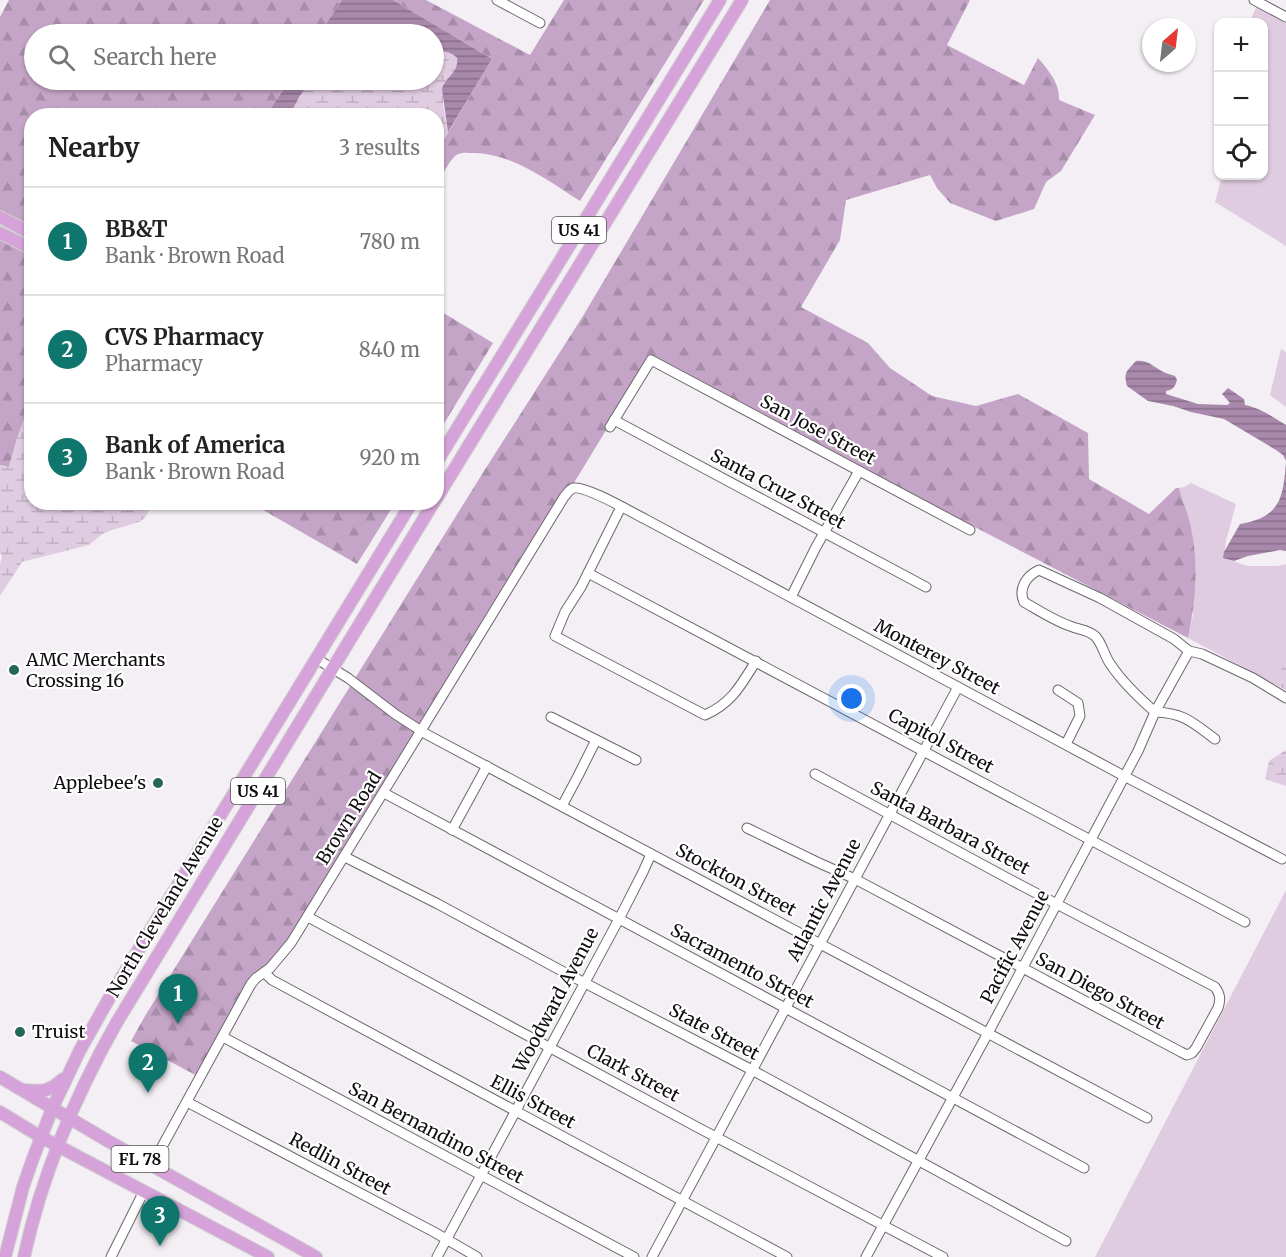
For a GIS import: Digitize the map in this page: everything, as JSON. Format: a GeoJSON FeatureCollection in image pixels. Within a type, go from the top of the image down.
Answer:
{"type":"FeatureCollection","features":[{"type":"Feature","properties":{"kind":"main road","name":"US 41"},"geometry":{"type":"LineString","coordinates":[[444,449],[720,0]]}},
{"type":"Feature","properties":{"kind":"main road","name":"US 41"},"geometry":{"type":"LineString","coordinates":[[444,486],[742,0]]}},
{"type":"Feature","properties":{"kind":"main road"},"geometry":{"type":"LineString","coordinates":[[0,217],[24,230]]}},
{"type":"Feature","properties":{"kind":"main road"},"geometry":{"type":"LineString","coordinates":[[0,233],[24,245]]}},
{"type":"Feature","properties":{"kind":"main road"},"geometry":{"type":"LineString","coordinates":[[444,459],[455,454],[497,386],[543,324]]}},
{"type":"Feature","properties":{"kind":"main road","name":"North Cleveland Avenue"},"geometry":{"type":"LineString","coordinates":[[4,1257],[23,1187],[41,1137],[52,1109],[94,1024],[407,510]]}},
{"type":"Feature","properties":{"kind":"main road"},"geometry":{"type":"LineString","coordinates":[[412,538],[424,510]]}},
{"type":"Feature","properties":{"kind":"main road","name":"North Cleveland Avenue"},"geometry":{"type":"LineString","coordinates":[[24,1257],[44,1182],[57,1145],[103,1047],[429,510]]}},
{"type":"Feature","properties":{"kind":"main road"},"geometry":{"type":"LineString","coordinates":[[183,913],[180,899],[204,843]]}},
{"type":"Feature","properties":{"kind":"main road"},"geometry":{"type":"LineString","coordinates":[[143,978],[171,917],[171,904],[168,901]]}},
{"type":"Feature","properties":{"kind":"main road"},"geometry":{"type":"LineString","coordinates":[[20,1089],[46,1091],[68,1075]]}},
{"type":"Feature","properties":{"kind":"main road","name":"FL 78"},"geometry":{"type":"LineString","coordinates":[[0,1077],[52,1109],[316,1257]]}},
{"type":"Feature","properties":{"kind":"main road","name":"FL 78"},"geometry":{"type":"LineString","coordinates":[[0,1112],[41,1137],[268,1257]]}},
{"type":"Feature","properties":{"kind":"street"},"geometry":{"type":"LineString","coordinates":[[497,0],[516,4],[540,23]]}},
{"type":"Feature","properties":{"kind":"street"},"geometry":{"type":"LineString","coordinates":[[1254,0],[1286,17]]}},
{"type":"Feature","properties":{"kind":"street","name":"San Jose Street"},"geometry":{"type":"LineString","coordinates":[[612,424],[651,360],[970,530]]}},
{"type":"Feature","properties":{"kind":"street","name":"Santa Cruz Street"},"geometry":{"type":"LineString","coordinates":[[612,424],[926,587]]}},
{"type":"Feature","properties":{"kind":"street"},"geometry":{"type":"LineString","coordinates":[[791,597],[859,471]]}},
{"type":"Feature","properties":{"kind":"street","name":"Monterey Street"},"geometry":{"type":"LineString","coordinates":[[576,488],[587,489],[1282,859]]}},
{"type":"Feature","properties":{"kind":"street","name":"Brown Road"},"geometry":{"type":"LineString","coordinates":[[152,1165],[251,984],[265,973],[286,950],[308,918],[564,497],[570,490],[576,488]]}},
{"type":"Feature","properties":{"kind":"street"},"geometry":{"type":"LineString","coordinates":[[621,507],[588,573],[565,612],[555,636],[705,715],[715,711],[737,692],[756,661]]}},
{"type":"Feature","properties":{"kind":"street"},"geometry":{"type":"LineString","coordinates":[[1215,740],[1188,719],[1171,712],[1155,712],[1123,681],[1110,664],[1094,635],[1088,631],[1070,627],[1024,602],[1021,595],[1022,587],[1032,573],[1039,570],[1100,598],[1174,639],[1189,651],[1202,654],[1253,678],[1286,698]]}},
{"type":"Feature","properties":{"kind":"street","name":"Capitol Street"},"geometry":{"type":"LineString","coordinates":[[588,573],[1245,922]]}},
{"type":"Feature","properties":{"kind":"street","name":"Pacific Avenue"},"geometry":{"type":"LineString","coordinates":[[866,1257],[988,1033],[1189,651]]}},
{"type":"Feature","properties":{"kind":"street","name":"Stockton Street"},"geometry":{"type":"LineString","coordinates":[[317,659],[348,678],[421,731],[1147,1118]]}},
{"type":"Feature","properties":{"kind":"street","name":"Atlantic Avenue"},"geometry":{"type":"LineString","coordinates":[[652,1257],[958,687]]}},
{"type":"Feature","properties":{"kind":"street"},"geometry":{"type":"LineString","coordinates":[[1058,690],[1078,703],[1080,716],[1066,744]]}},
{"type":"Feature","properties":{"kind":"street"},"geometry":{"type":"LineString","coordinates":[[551,717],[636,760]]}},
{"type":"Feature","properties":{"kind":"street"},"geometry":{"type":"LineString","coordinates":[[562,806],[596,740]]}},
{"type":"Feature","properties":{"kind":"street"},"geometry":{"type":"LineString","coordinates":[[452,830],[487,766]]}},
{"type":"Feature","properties":{"kind":"street","name":"Santa Barbara Street"},"geometry":{"type":"LineString","coordinates":[[815,774],[1215,987],[1219,993],[1218,1008],[1192,1053],[1188,1055],[1181,1052]]}},
{"type":"Feature","properties":{"kind":"street","name":"Sacramento Street"},"geometry":{"type":"LineString","coordinates":[[384,793],[1084,1168]]}},
{"type":"Feature","properties":{"kind":"street","name":"San Diego Street"},"geometry":{"type":"LineString","coordinates":[[747,828],[855,879],[1181,1052]]}},
{"type":"Feature","properties":{"kind":"street","name":"Woodward Avenue"},"geometry":{"type":"LineString","coordinates":[[437,1257],[619,919],[651,854]]}},
{"type":"Feature","properties":{"kind":"street","name":"State Street"},"geometry":{"type":"LineString","coordinates":[[345,857],[752,1070],[1066,1241]]}},
{"type":"Feature","properties":{"kind":"street","name":"Clark Street"},"geometry":{"type":"LineString","coordinates":[[308,918],[943,1257]]}},
{"type":"Feature","properties":{"kind":"street","name":"Ellis Street"},"geometry":{"type":"LineString","coordinates":[[265,973],[272,980],[787,1257]]}},
{"type":"Feature","properties":{"kind":"street","name":"San Bernandino Street"},"geometry":{"type":"LineString","coordinates":[[222,1037],[634,1257]]}},
{"type":"Feature","properties":{"kind":"street","name":"Redlin Street"},"geometry":{"type":"LineString","coordinates":[[188,1102],[477,1257]]}},
{"type":"Feature","properties":{"kind":"street"},"geometry":{"type":"LineString","coordinates":[[111,1257],[144,1191]]}},
{"type":"Feature","properties":{"kind":"green space"},"geometry":{"type":"Polygon","coordinates":[[[9,0],[342,0],[326,24],[24,24],[24,90],[283,90],[271,108],[24,108],[24,225],[0,213],[0,17],[9,0]]]}},
{"type":"Feature","properties":{"kind":"green space"},"geometry":{"type":"Polygon","coordinates":[[[393,0],[426,0],[530,55],[564,0],[704,0],[580,201],[518,164],[490,155],[458,154],[444,173],[444,139],[492,59],[444,30],[444,24],[433,24],[393,0]]]}},
{"type":"Feature","properties":{"kind":"green space"},"geometry":{"type":"Polygon","coordinates":[[[770,0],[970,0],[947,45],[1024,85],[1038,58],[1058,88],[1059,100],[1095,115],[1061,171],[1046,182],[1034,209],[996,221],[950,203],[937,188],[930,175],[846,200],[840,240],[801,307],[868,343],[890,368],[932,396],[976,406],[1018,394],[1088,433],[1089,479],[1149,514],[1176,488],[1179,488],[1190,523],[1195,552],[1195,595],[1188,638],[650,358],[295,941],[253,986],[203,1079],[131,1041],[484,471],[583,316],[770,0]]]}},
{"type":"Feature","properties":{"kind":"green space"},"geometry":{"type":"Polygon","coordinates":[[[1257,6],[1286,21],[1286,246],[1215,202],[1221,180],[1268,180],[1268,18],[1252,18],[1257,6]]]}},
{"type":"Feature","properties":{"kind":"green space"},"geometry":{"type":"Polygon","coordinates":[[[444,51],[451,54],[457,61],[456,69],[444,83],[444,51]]]}},
{"type":"Feature","properties":{"kind":"green space"},"geometry":{"type":"Polygon","coordinates":[[[304,90],[444,90],[444,108],[294,108],[304,90]]]}},
{"type":"Feature","properties":{"kind":"green space"},"geometry":{"type":"Polygon","coordinates":[[[444,110],[448,132],[444,139],[444,110]]]}},
{"type":"Feature","properties":{"kind":"green space"},"geometry":{"type":"Polygon","coordinates":[[[0,237],[24,250],[24,420],[9,467],[0,465],[0,237]]]}},
{"type":"Feature","properties":{"kind":"green space"},"geometry":{"type":"Polygon","coordinates":[[[444,313],[493,343],[444,424],[444,313]]]}},
{"type":"Feature","properties":{"kind":"green space"},"geometry":{"type":"Polygon","coordinates":[[[1281,349],[1286,352],[1286,407],[1270,395],[1281,349]]]}},
{"type":"Feature","properties":{"kind":"green space"},"geometry":{"type":"Polygon","coordinates":[[[24,420],[24,510],[149,510],[145,518],[139,522],[109,531],[89,545],[22,562],[0,596],[2,556],[0,553],[0,465],[9,467],[24,420]]]}},
{"type":"Feature","properties":{"kind":"green space"},"geometry":{"type":"Polygon","coordinates":[[[1191,483],[1236,504],[1224,558],[1248,566],[1286,564],[1286,664],[1279,674],[1278,686],[1188,638],[1193,615],[1190,524],[1179,488],[1191,483]]]}},
{"type":"Feature","properties":{"kind":"green space"},"geometry":{"type":"Polygon","coordinates":[[[263,510],[391,510],[357,564],[263,510]]]}},
{"type":"Feature","properties":{"kind":"green space"},"geometry":{"type":"Polygon","coordinates":[[[1286,664],[1286,690],[1278,686],[1278,676],[1286,664]]]}},
{"type":"Feature","properties":{"kind":"green space"},"geometry":{"type":"Polygon","coordinates":[[[1286,750],[1286,786],[1265,779],[1269,761],[1286,750]]]}},
{"type":"Feature","properties":{"kind":"green space"},"geometry":{"type":"Polygon","coordinates":[[[1286,890],[1286,1257],[1095,1257],[1286,890]]]}},
{"type":"Feature","properties":{"kind":"shaded area"},"geometry":{"type":"Polygon","coordinates":[[[342,0],[393,0],[433,24],[326,24],[342,0]]]}},
{"type":"Feature","properties":{"kind":"shaded area"},"geometry":{"type":"Polygon","coordinates":[[[444,30],[492,59],[448,132],[442,90],[456,67],[457,58],[444,52],[444,30]]]}},
{"type":"Feature","properties":{"kind":"shaded area"},"geometry":{"type":"Polygon","coordinates":[[[283,90],[304,90],[294,108],[271,108],[283,90]]]}},
{"type":"Feature","properties":{"kind":"shaded area"},"geometry":{"type":"Polygon","coordinates":[[[1136,361],[1146,362],[1175,376],[1177,380],[1175,385],[1166,391],[1166,394],[1198,404],[1227,405],[1230,403],[1222,394],[1228,388],[1244,399],[1245,405],[1286,425],[1286,461],[1283,455],[1276,450],[1224,419],[1148,401],[1127,386],[1125,378],[1127,372],[1136,361]]]}},
{"type":"Feature","properties":{"kind":"shaded area"},"geometry":{"type":"Polygon","coordinates":[[[1286,463],[1286,551],[1248,556],[1234,561],[1223,558],[1240,524],[1264,517],[1277,504],[1283,487],[1286,463]]]}},
{"type":"Feature","properties":{"kind":"place","name":"AMC Merchants Crossing 16"},"geometry":{"type":"Point","coordinates":[14,670]}},
{"type":"Feature","properties":{"kind":"place","name":"Applebee's"},"geometry":{"type":"Point","coordinates":[158,783]}},
{"type":"Feature","properties":{"kind":"place","name":"BB&T"},"geometry":{"type":"Point","coordinates":[178,1024]}},
{"type":"Feature","properties":{"kind":"place","name":"Truist"},"geometry":{"type":"Point","coordinates":[20,1032]}},
{"type":"Feature","properties":{"kind":"place","name":"CVS Pharmacy"},"geometry":{"type":"Point","coordinates":[148,1093]}},
{"type":"Feature","properties":{"kind":"place","name":"Bank of America"},"geometry":{"type":"Point","coordinates":[160,1246]}}]}
